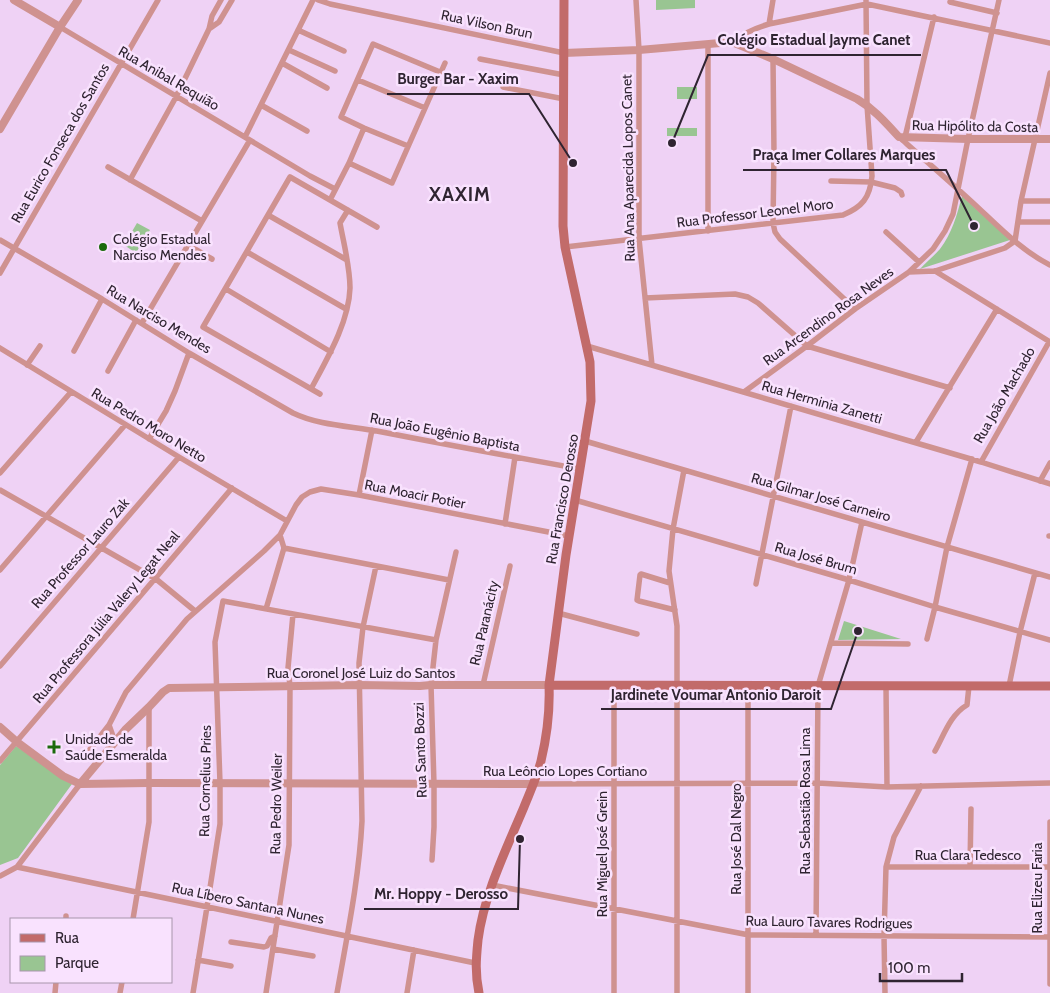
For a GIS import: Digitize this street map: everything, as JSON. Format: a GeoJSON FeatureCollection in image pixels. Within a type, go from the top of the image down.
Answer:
{"type":"FeatureCollection","features":[{"type":"Feature","properties":{"kind":"main road","name":"Rua Francisco Derosso"},"geometry":{"type":"LineString","coordinates":[[479,993],[475,963],[480,924],[492,885],[541,762],[546,739],[550,700],[549,685],[558,613],[592,401],[590,362],[565,247],[563,226],[564,0]]}},
{"type":"Feature","properties":{"kind":"main road"},"geometry":{"type":"LineString","coordinates":[[549,685],[1050,686]]}},
{"type":"Feature","properties":{"kind":"street","name":"Rua Anibal Requião"},"geometry":{"type":"LineString","coordinates":[[14,0],[335,189]]}},
{"type":"Feature","properties":{"kind":"street"},"geometry":{"type":"LineString","coordinates":[[0,129],[78,0]]}},
{"type":"Feature","properties":{"kind":"street","name":"Rua Eurico Fonseca dos Santos"},"geometry":{"type":"LineString","coordinates":[[0,273],[158,0]]}},
{"type":"Feature","properties":{"kind":"street"},"geometry":{"type":"LineString","coordinates":[[130,180],[176,97],[221,0]]}},
{"type":"Feature","properties":{"kind":"street"},"geometry":{"type":"LineString","coordinates":[[209,29],[219,22],[232,0]]}},
{"type":"Feature","properties":{"kind":"street"},"geometry":{"type":"LineString","coordinates":[[108,371],[188,245],[248,138],[261,105],[313,0]]}},
{"type":"Feature","properties":{"kind":"street","name":"Rua Vilson Brun"},"geometry":{"type":"LineString","coordinates":[[318,0],[564,53]]}},
{"type":"Feature","properties":{"kind":"street","name":"Rua Ana Aparecida Lopos Canet"},"geometry":{"type":"LineString","coordinates":[[636,0],[639,50],[638,239],[652,365]]}},
{"type":"Feature","properties":{"kind":"street"},"geometry":{"type":"LineString","coordinates":[[769,24],[773,0]]}},
{"type":"Feature","properties":{"kind":"street"},"geometry":{"type":"LineString","coordinates":[[909,272],[933,249],[953,214],[999,0]]}},
{"type":"Feature","properties":{"kind":"street"},"geometry":{"type":"LineString","coordinates":[[732,42],[754,28],[866,2],[992,31],[1050,42]]}},
{"type":"Feature","properties":{"kind":"street","name":"Rua Professor Leonel Moro"},"geometry":{"type":"LineString","coordinates":[[565,247],[843,215],[855,210],[862,204],[871,182],[867,105],[866,2]]}},
{"type":"Feature","properties":{"kind":"street"},"geometry":{"type":"LineString","coordinates":[[950,2],[996,13]]}},
{"type":"Feature","properties":{"kind":"street"},"geometry":{"type":"LineString","coordinates":[[902,137],[934,18]]}},
{"type":"Feature","properties":{"kind":"street"},"geometry":{"type":"LineString","coordinates":[[298,30],[344,51]]}},
{"type":"Feature","properties":{"kind":"street"},"geometry":{"type":"LineString","coordinates":[[564,53],[639,50],[732,42],[773,59],[867,105],[1015,241],[1040,260],[1050,265]]}},
{"type":"Feature","properties":{"kind":"street"},"geometry":{"type":"LineString","coordinates":[[408,146],[341,117],[373,44],[440,72]]}},
{"type":"Feature","properties":{"kind":"street"},"geometry":{"type":"LineString","coordinates":[[708,44],[708,231]]}},
{"type":"Feature","properties":{"kind":"street"},"geometry":{"type":"LineString","coordinates":[[289,50],[335,71]]}},
{"type":"Feature","properties":{"kind":"street"},"geometry":{"type":"LineString","coordinates":[[480,59],[564,75]]}},
{"type":"Feature","properties":{"kind":"street"},"geometry":{"type":"LineString","coordinates":[[773,59],[773,223],[775,232],[780,239],[855,309]]}},
{"type":"Feature","properties":{"kind":"street"},"geometry":{"type":"LineString","coordinates":[[282,63],[328,88]]}},
{"type":"Feature","properties":{"kind":"street"},"geometry":{"type":"LineString","coordinates":[[348,163],[392,183],[445,63]]}},
{"type":"Feature","properties":{"kind":"street"},"geometry":{"type":"LineString","coordinates":[[1015,241],[1021,201],[1050,73]]}},
{"type":"Feature","properties":{"kind":"street"},"geometry":{"type":"LineString","coordinates":[[358,80],[425,108]]}},
{"type":"Feature","properties":{"kind":"street"},"geometry":{"type":"LineString","coordinates":[[503,87],[564,99]]}},
{"type":"Feature","properties":{"kind":"street"},"geometry":{"type":"LineString","coordinates":[[261,105],[308,131]]}},
{"type":"Feature","properties":{"kind":"street"},"geometry":{"type":"LineString","coordinates":[[330,200],[364,128]]}},
{"type":"Feature","properties":{"kind":"street","name":"Rua Hipólito da Costa"},"geometry":{"type":"LineString","coordinates":[[902,137],[1050,139]]}},
{"type":"Feature","properties":{"kind":"street"},"geometry":{"type":"LineString","coordinates":[[108,167],[202,221]]}},
{"type":"Feature","properties":{"kind":"street"},"geometry":{"type":"LineString","coordinates":[[295,167],[203,327],[320,394]]}},
{"type":"Feature","properties":{"kind":"street"},"geometry":{"type":"LineString","coordinates":[[290,177],[377,227]]}},
{"type":"Feature","properties":{"kind":"street"},"geometry":{"type":"LineString","coordinates":[[312,190],[317,180]]}},
{"type":"Feature","properties":{"kind":"street"},"geometry":{"type":"LineString","coordinates":[[831,181],[871,182],[895,188],[902,195]]}},
{"type":"Feature","properties":{"kind":"street"},"geometry":{"type":"LineString","coordinates":[[1021,201],[1050,202]]}},
{"type":"Feature","properties":{"kind":"street"},"geometry":{"type":"LineString","coordinates":[[312,389],[336,340],[350,290],[345,246],[340,223],[348,210]]}},
{"type":"Feature","properties":{"kind":"street"},"geometry":{"type":"LineString","coordinates":[[268,215],[347,260]]}},
{"type":"Feature","properties":{"kind":"street"},"geometry":{"type":"LineString","coordinates":[[1019,222],[1050,222]]}},
{"type":"Feature","properties":{"kind":"street"},"geometry":{"type":"LineString","coordinates":[[886,232],[919,262]]}},
{"type":"Feature","properties":{"kind":"street","name":"Rua Narciso Mendes"},"geometry":{"type":"LineString","coordinates":[[0,240],[139,321],[189,353],[305,419]]}},
{"type":"Feature","properties":{"kind":"street","name":"Rua Arcendino Rosa Neves"},"geometry":{"type":"LineString","coordinates":[[744,392],[855,309],[909,272],[935,271],[1004,248],[1015,241]]}},
{"type":"Feature","properties":{"kind":"street"},"geometry":{"type":"LineString","coordinates":[[188,245],[212,259]]}},
{"type":"Feature","properties":{"kind":"street"},"geometry":{"type":"LineString","coordinates":[[335,253],[345,246]]}},
{"type":"Feature","properties":{"kind":"street"},"geometry":{"type":"LineString","coordinates":[[247,252],[346,309]]}},
{"type":"Feature","properties":{"kind":"street"},"geometry":{"type":"LineString","coordinates":[[935,271],[1049,342]]}},
{"type":"Feature","properties":{"kind":"street"},"geometry":{"type":"LineString","coordinates":[[226,289],[331,352]]}},
{"type":"Feature","properties":{"kind":"street"},"geometry":{"type":"LineString","coordinates":[[645,298],[735,294],[748,297],[758,303],[808,346],[950,388]]}},
{"type":"Feature","properties":{"kind":"street"},"geometry":{"type":"LineString","coordinates":[[74,351],[102,299]]}},
{"type":"Feature","properties":{"kind":"street"},"geometry":{"type":"LineString","coordinates":[[916,442],[996,309]]}},
{"type":"Feature","properties":{"kind":"street"},"geometry":{"type":"LineString","coordinates":[[321,346],[336,340]]}},
{"type":"Feature","properties":{"kind":"street","name":"Rua João Machado"},"geometry":{"type":"LineString","coordinates":[[981,462],[1049,342]]}},
{"type":"Feature","properties":{"kind":"street"},"geometry":{"type":"LineString","coordinates":[[28,365],[40,346]]}},
{"type":"Feature","properties":{"kind":"street","name":"Rua Herminia Zanetti"},"geometry":{"type":"LineString","coordinates":[[587,346],[916,442],[1050,484]]}},
{"type":"Feature","properties":{"kind":"street","name":"Rua Pedro Moro Netto"},"geometry":{"type":"LineString","coordinates":[[0,348],[179,458],[287,521]]}},
{"type":"Feature","properties":{"kind":"street"},"geometry":{"type":"LineString","coordinates":[[149,439],[166,411],[189,353]]}},
{"type":"Feature","properties":{"kind":"street"},"geometry":{"type":"LineString","coordinates":[[0,473],[71,392]]}},
{"type":"Feature","properties":{"kind":"street"},"geometry":{"type":"LineString","coordinates":[[756,584],[791,406]]}},
{"type":"Feature","properties":{"kind":"street","name":"Rua João Eugênio Baptista"},"geometry":{"type":"LineString","coordinates":[[305,419],[580,469]]}},
{"type":"Feature","properties":{"kind":"street"},"geometry":{"type":"LineString","coordinates":[[0,570],[125,425]]}},
{"type":"Feature","properties":{"kind":"street"},"geometry":{"type":"LineString","coordinates":[[359,495],[372,430]]}},
{"type":"Feature","properties":{"kind":"street","name":"Rua Gilmar José Carneiro"},"geometry":{"type":"LineString","coordinates":[[585,441],[1050,577]]}},
{"type":"Feature","properties":{"kind":"street","name":"Rua Professor Lauro Zak"},"geometry":{"type":"LineString","coordinates":[[0,666],[179,458]]}},
{"type":"Feature","properties":{"kind":"street"},"geometry":{"type":"LineString","coordinates":[[505,524],[515,458]]}},
{"type":"Feature","properties":{"kind":"street"},"geometry":{"type":"LineString","coordinates":[[927,639],[947,547],[972,459]]}},
{"type":"Feature","properties":{"kind":"street"},"geometry":{"type":"LineString","coordinates":[[1040,481],[1050,463]]}},
{"type":"Feature","properties":{"kind":"street"},"geometry":{"type":"LineString","coordinates":[[677,993],[677,626],[669,570],[684,470]]}},
{"type":"Feature","properties":{"kind":"street","name":"Rua Professora Júlia Valery Legat Neal"},"geometry":{"type":"LineString","coordinates":[[0,762],[232,488]]}},
{"type":"Feature","properties":{"kind":"street","name":"Rua Moacir Potier"},"geometry":{"type":"LineString","coordinates":[[84,757],[109,725],[126,692],[187,619],[280,535],[302,497],[310,492],[321,489],[359,495],[569,536]]}},
{"type":"Feature","properties":{"kind":"street"},"geometry":{"type":"LineString","coordinates":[[0,490],[156,579],[195,611]]}},
{"type":"Feature","properties":{"kind":"street","name":"Rua José Brum"},"geometry":{"type":"LineString","coordinates":[[575,500],[1050,640]]}},
{"type":"Feature","properties":{"kind":"street","name":"Rua Sebastião Rosa Lima"},"geometry":{"type":"LineString","coordinates":[[816,935],[818,686],[849,580],[862,522]]}},
{"type":"Feature","properties":{"kind":"street"},"geometry":{"type":"LineString","coordinates":[[280,535],[284,548],[266,609],[436,640]]}},
{"type":"Feature","properties":{"kind":"street"},"geometry":{"type":"LineString","coordinates":[[284,548],[450,580]]}},
{"type":"Feature","properties":{"kind":"street","name":"Rua Santo Bozzi"},"geometry":{"type":"LineString","coordinates":[[432,860],[434,784],[431,685],[436,640],[456,552]]}},
{"type":"Feature","properties":{"kind":"street"},"geometry":{"type":"LineString","coordinates":[[337,993],[359,863],[362,821],[359,663],[362,627],[376,566]]}},
{"type":"Feature","properties":{"kind":"street","name":"Rua Paranácity"},"geometry":{"type":"LineString","coordinates":[[483,685],[510,566]]}},
{"type":"Feature","properties":{"kind":"street"},"geometry":{"type":"LineString","coordinates":[[1009,686],[1035,573]]}},
{"type":"Feature","properties":{"kind":"street"},"geometry":{"type":"LineString","coordinates":[[670,583],[641,574],[637,600],[675,610]]}},
{"type":"Feature","properties":{"kind":"street","name":"Rua Cornelius Pries"},"geometry":{"type":"LineString","coordinates":[[193,993],[220,824],[216,642],[223,601],[266,609]]}},
{"type":"Feature","properties":{"kind":"street"},"geometry":{"type":"LineString","coordinates":[[558,613],[636,634]]}},
{"type":"Feature","properties":{"kind":"street","name":"Rua Pedro Weiler"},"geometry":{"type":"LineString","coordinates":[[266,993],[290,846],[290,686],[288,668],[293,614]]}},
{"type":"Feature","properties":{"kind":"street"},"geometry":{"type":"LineString","coordinates":[[830,643],[908,644]]}},
{"type":"Feature","properties":{"kind":"street","name":"Rua Coronel José Luiz do Santos"},"geometry":{"type":"LineString","coordinates":[[149,707],[166,689],[172,688],[360,685],[549,685]]}},
{"type":"Feature","properties":{"kind":"street","name":"Rua Miguel José Grein"},"geometry":{"type":"LineString","coordinates":[[614,685],[614,993]]}},
{"type":"Feature","properties":{"kind":"street","name":"Rua José Dal Negro"},"geometry":{"type":"LineString","coordinates":[[748,685],[748,993]]}},
{"type":"Feature","properties":{"kind":"street"},"geometry":{"type":"LineString","coordinates":[[886,686],[887,786]]}},
{"type":"Feature","properties":{"kind":"street"},"geometry":{"type":"LineString","coordinates":[[935,751],[958,710],[967,705],[969,686]]}},
{"type":"Feature","properties":{"kind":"street"},"geometry":{"type":"LineString","coordinates":[[0,876],[17,867],[114,740],[149,707]]}},
{"type":"Feature","properties":{"kind":"street"},"geometry":{"type":"LineString","coordinates":[[133,918],[149,822],[149,707]]}},
{"type":"Feature","properties":{"kind":"street"},"geometry":{"type":"LineString","coordinates":[[109,725],[114,740]]}},
{"type":"Feature","properties":{"kind":"street"},"geometry":{"type":"LineString","coordinates":[[0,727],[63,776],[80,784]]}},
{"type":"Feature","properties":{"kind":"street","name":"Rua Leôncio Lopes Cortiano"},"geometry":{"type":"LineString","coordinates":[[80,784],[818,783],[921,786],[1050,783]]}},
{"type":"Feature","properties":{"kind":"street"},"geometry":{"type":"LineString","coordinates":[[885,993],[886,867],[894,837],[921,786]]}},
{"type":"Feature","properties":{"kind":"street"},"geometry":{"type":"LineString","coordinates":[[970,867],[971,809]]}},
{"type":"Feature","properties":{"kind":"street","name":"Rua Elizeu Faria"},"geometry":{"type":"LineString","coordinates":[[1050,822],[1050,984]]}},
{"type":"Feature","properties":{"kind":"street","name":"Rua Líbero Santana Nunes"},"geometry":{"type":"LineString","coordinates":[[17,867],[475,963]]}},
{"type":"Feature","properties":{"kind":"street","name":"Rua Clara Tedesco"},"geometry":{"type":"LineString","coordinates":[[886,867],[1050,867]]}},
{"type":"Feature","properties":{"kind":"street","name":"Rua Lauro Tavares Rodrigues"},"geometry":{"type":"LineString","coordinates":[[492,885],[748,935],[1050,937]]}},
{"type":"Feature","properties":{"kind":"street"},"geometry":{"type":"LineString","coordinates":[[231,942],[264,947],[275,936]]}},
{"type":"Feature","properties":{"kind":"street"},"geometry":{"type":"LineString","coordinates":[[274,949],[313,956]]}},
{"type":"Feature","properties":{"kind":"street"},"geometry":{"type":"LineString","coordinates":[[407,993],[414,950]]}},
{"type":"Feature","properties":{"kind":"street"},"geometry":{"type":"LineString","coordinates":[[198,960],[231,966]]}},
{"type":"Feature","properties":{"kind":"green space"},"geometry":{"type":"Polygon","coordinates":[[[656,0],[695,0],[695,8],[656,10],[656,0]]]}},
{"type":"Feature","properties":{"kind":"green space"},"geometry":{"type":"Polygon","coordinates":[[[677,87],[697,87],[697,99],[677,99],[677,87]]]}},
{"type":"Feature","properties":{"kind":"green space"},"geometry":{"type":"Polygon","coordinates":[[[667,128],[697,128],[697,136],[667,136],[667,128]]]}},
{"type":"Feature","properties":{"kind":"green space"},"geometry":{"type":"Polygon","coordinates":[[[962,196],[1010,240],[920,269],[940,249],[948,237],[962,196]]]}},
{"type":"Feature","properties":{"kind":"green space"},"geometry":{"type":"Polygon","coordinates":[[[137,223],[150,230],[136,253],[124,245],[137,223]]]}},
{"type":"Feature","properties":{"kind":"green space"},"geometry":{"type":"Polygon","coordinates":[[[844,621],[901,639],[838,640],[844,621]]]}},
{"type":"Feature","properties":{"kind":"green space"},"geometry":{"type":"Polygon","coordinates":[[[16,746],[72,784],[18,858],[0,865],[0,765],[16,746]]]}},
{"type":"Feature","properties":{"kind":"place","name":"Colégio Estadual Jayme Canet"},"geometry":{"type":"Point","coordinates":[672,143]}},
{"type":"Feature","properties":{"kind":"place","name":"Burger Bar - Xaxim"},"geometry":{"type":"Point","coordinates":[573,163]}},
{"type":"Feature","properties":{"kind":"place","name":"Praça Imer Collares Marques"},"geometry":{"type":"Point","coordinates":[974,226]}},
{"type":"Feature","properties":{"kind":"place","name":"Colégio Estadual Narciso Mendes"},"geometry":{"type":"Point","coordinates":[103,247]}},
{"type":"Feature","properties":{"kind":"place","name":"Jardinete Voumar Antonio Daroit"},"geometry":{"type":"Point","coordinates":[858,631]}},
{"type":"Feature","properties":{"kind":"place","name":"Unidade de Saúde Esmeralda"},"geometry":{"type":"Point","coordinates":[54,747]}},
{"type":"Feature","properties":{"kind":"place","name":"Mr. Hoppy - Derosso"},"geometry":{"type":"Point","coordinates":[520,839]}},
{"type":"Feature","properties":{"kind":"district","name":"XAXIM"},"geometry":{"type":"Point","coordinates":[460,194]}}]}
